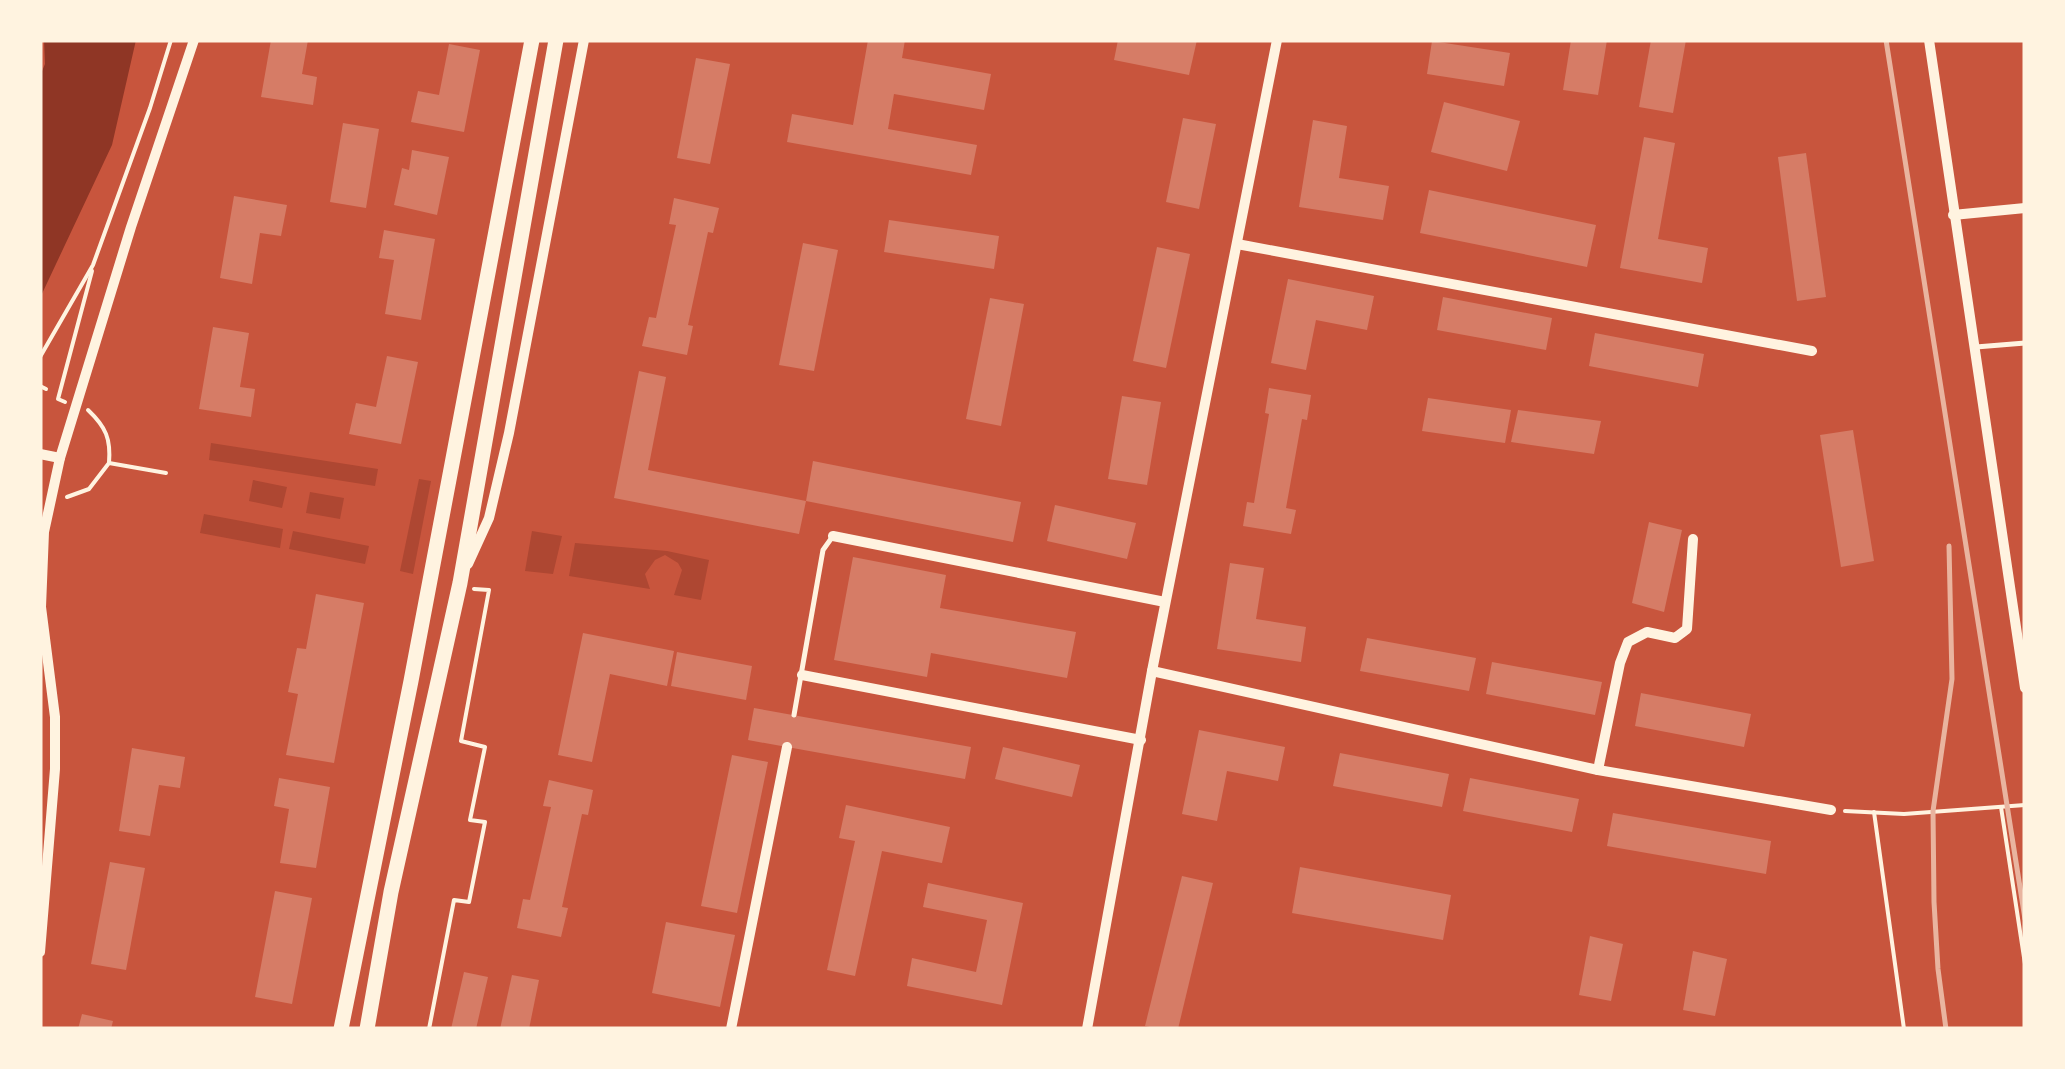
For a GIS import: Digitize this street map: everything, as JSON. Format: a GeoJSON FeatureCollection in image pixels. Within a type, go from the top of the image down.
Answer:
{"type":"FeatureCollection","features":[{"type":"Feature","properties":{"kind":"main road"},"geometry":{"type":"LineString","coordinates":[[341,1029],[418,648],[532,40]]}},
{"type":"Feature","properties":{"kind":"main road"},"geometry":{"type":"LineString","coordinates":[[367,1029],[392,892],[460,583],[556,40]]}},
{"type":"Feature","properties":{"kind":"street"},"geometry":{"type":"LineString","coordinates":[[40,952],[56,768],[54,717],[40,607],[44,532],[60,458],[194,40]]}},
{"type":"Feature","properties":{"kind":"street"},"geometry":{"type":"LineString","coordinates":[[460,583],[489,518],[510,433],[584,40]]}},
{"type":"Feature","properties":{"kind":"street"},"geometry":{"type":"LineString","coordinates":[[1087,1029],[1152,672],[1277,40]]}},
{"type":"Feature","properties":{"kind":"street"},"geometry":{"type":"LineString","coordinates":[[1929,40],[2025,688]]}},
{"type":"Feature","properties":{"kind":"street"},"geometry":{"type":"LineString","coordinates":[[1953,216],[2025,208]]}},
{"type":"Feature","properties":{"kind":"street"},"geometry":{"type":"LineString","coordinates":[[1237,244],[1812,352]]}},
{"type":"Feature","properties":{"kind":"street"},"geometry":{"type":"LineString","coordinates":[[40,454],[60,458]]}},
{"type":"Feature","properties":{"kind":"street"},"geometry":{"type":"LineString","coordinates":[[833,536],[1166,602]]}},
{"type":"Feature","properties":{"kind":"street"},"geometry":{"type":"LineString","coordinates":[[1598,770],[1628,642],[1647,632],[1675,638],[1687,629],[1693,539]]}},
{"type":"Feature","properties":{"kind":"street"},"geometry":{"type":"LineString","coordinates":[[1152,672],[1598,770],[1831,810]]}},
{"type":"Feature","properties":{"kind":"street"},"geometry":{"type":"LineString","coordinates":[[802,676],[1141,740]]}},
{"type":"Feature","properties":{"kind":"street"},"geometry":{"type":"LineString","coordinates":[[731,1029],[787,747]]}},
{"type":"Feature","properties":{"kind":"lane"},"geometry":{"type":"LineString","coordinates":[[1973,347],[2025,343]]}},
{"type":"Feature","properties":{"kind":"lane"},"geometry":{"type":"LineString","coordinates":[[794,715],[823,550],[833,536]]}},
{"type":"Feature","properties":{"kind":"path"},"geometry":{"type":"LineString","coordinates":[[58,399],[93,265],[171,40]]}},
{"type":"Feature","properties":{"kind":"path"},"geometry":{"type":"LineString","coordinates":[[40,357],[93,265]]}},
{"type":"Feature","properties":{"kind":"path"},"geometry":{"type":"LineString","coordinates":[[68,498],[89,489],[109,463],[110,443],[104,425],[89,410]]}},
{"type":"Feature","properties":{"kind":"path"},"geometry":{"type":"LineString","coordinates":[[109,463],[166,474]]}},
{"type":"Feature","properties":{"kind":"path"},"geometry":{"type":"LineString","coordinates":[[429,1029],[454,900],[470,902],[485,822],[470,820],[484,747],[461,741],[489,590]]}},
{"type":"Feature","properties":{"kind":"path"},"geometry":{"type":"LineString","coordinates":[[1831,810],[1904,814],[2025,805]]}},
{"type":"Feature","properties":{"kind":"path"},"geometry":{"type":"LineString","coordinates":[[2001,807],[2025,964]]}},
{"type":"Feature","properties":{"kind":"path"},"geometry":{"type":"LineString","coordinates":[[1874,812],[1904,1029]]}},
{"type":"Feature","properties":{"kind":"shaded area"},"geometry":{"type":"Polygon","coordinates":[[[44,40],[136,40],[112,145],[40,298],[40,76],[45,64],[44,40]]]}},
{"type":"Feature","properties":{"kind":"shaded area"},"geometry":{"type":"Polygon","coordinates":[[[211,443],[378,469],[375,486],[209,460],[211,443]]]}},
{"type":"Feature","properties":{"kind":"shaded area"},"geometry":{"type":"Polygon","coordinates":[[[419,479],[431,481],[413,574],[400,571],[419,479]]]}},
{"type":"Feature","properties":{"kind":"shaded area"},"geometry":{"type":"Polygon","coordinates":[[[253,480],[287,487],[282,508],[249,501],[253,480]]]}},
{"type":"Feature","properties":{"kind":"shaded area"},"geometry":{"type":"Polygon","coordinates":[[[310,492],[344,498],[340,519],[306,513],[310,492]]]}},
{"type":"Feature","properties":{"kind":"shaded area"},"geometry":{"type":"Polygon","coordinates":[[[204,514],[283,529],[280,548],[200,533],[204,514]]]}},
{"type":"Feature","properties":{"kind":"shaded area"},"geometry":{"type":"Polygon","coordinates":[[[293,531],[369,546],[365,564],[289,549],[293,531]]]}},
{"type":"Feature","properties":{"kind":"shaded area"},"geometry":{"type":"Polygon","coordinates":[[[532,531],[562,536],[553,574],[525,571],[532,531]]]}},
{"type":"Feature","properties":{"kind":"shaded area"},"geometry":{"type":"Polygon","coordinates":[[[575,543],[667,551],[709,560],[701,600],[674,595],[682,570],[665,555],[655,560],[645,574],[650,589],[569,576],[575,543]]]}},
{"type":"Feature","properties":{"kind":"building"},"geometry":{"type":"Polygon","coordinates":[[[271,40],[308,40],[302,74],[317,77],[313,105],[261,97],[271,40]]]}},
{"type":"Feature","properties":{"kind":"building"},"geometry":{"type":"Polygon","coordinates":[[[868,40],[905,40],[902,58],[991,74],[984,110],[894,94],[888,129],[977,145],[971,175],[787,142],[792,114],[853,125],[868,40]]]}},
{"type":"Feature","properties":{"kind":"building"},"geometry":{"type":"Polygon","coordinates":[[[1118,40],[1197,40],[1189,75],[1114,60],[1118,40]]]}},
{"type":"Feature","properties":{"kind":"building"},"geometry":{"type":"Polygon","coordinates":[[[1571,40],[1607,40],[1598,95],[1563,90],[1571,40]]]}},
{"type":"Feature","properties":{"kind":"building"},"geometry":{"type":"Polygon","coordinates":[[[1651,40],[1686,40],[1673,113],[1639,107],[1651,40]]]}},
{"type":"Feature","properties":{"kind":"building"},"geometry":{"type":"Polygon","coordinates":[[[1432,41],[1510,53],[1504,86],[1427,74],[1432,41]]]}},
{"type":"Feature","properties":{"kind":"building"},"geometry":{"type":"Polygon","coordinates":[[[449,44],[480,50],[464,132],[411,122],[418,91],[439,95],[449,44]]]}},
{"type":"Feature","properties":{"kind":"building"},"geometry":{"type":"Polygon","coordinates":[[[696,58],[730,64],[710,164],[677,158],[696,58]]]}},
{"type":"Feature","properties":{"kind":"building"},"geometry":{"type":"Polygon","coordinates":[[[1444,102],[1520,121],[1507,171],[1431,152],[1444,102]]]}},
{"type":"Feature","properties":{"kind":"building"},"geometry":{"type":"Polygon","coordinates":[[[1183,118],[1216,124],[1199,209],[1166,202],[1183,118]]]}},
{"type":"Feature","properties":{"kind":"building"},"geometry":{"type":"Polygon","coordinates":[[[1313,120],[1347,126],[1339,178],[1389,186],[1383,220],[1299,207],[1313,120]]]}},
{"type":"Feature","properties":{"kind":"building"},"geometry":{"type":"Polygon","coordinates":[[[343,123],[379,129],[366,208],[330,202],[343,123]]]}},
{"type":"Feature","properties":{"kind":"building"},"geometry":{"type":"Polygon","coordinates":[[[1644,137],[1675,143],[1658,239],[1708,248],[1702,283],[1620,268],[1644,137]]]}},
{"type":"Feature","properties":{"kind":"building"},"geometry":{"type":"Polygon","coordinates":[[[412,150],[449,157],[437,215],[394,205],[402,168],[409,170],[412,150]]]}},
{"type":"Feature","properties":{"kind":"building"},"geometry":{"type":"Polygon","coordinates":[[[1806,153],[1826,297],[1797,301],[1778,157],[1806,153]]]}},
{"type":"Feature","properties":{"kind":"building"},"geometry":{"type":"Polygon","coordinates":[[[1429,190],[1596,225],[1587,267],[1420,233],[1429,190]]]}},
{"type":"Feature","properties":{"kind":"building"},"geometry":{"type":"Polygon","coordinates":[[[234,196],[287,205],[281,236],[260,233],[252,284],[220,278],[234,196]]]}},
{"type":"Feature","properties":{"kind":"building"},"geometry":{"type":"Polygon","coordinates":[[[674,198],[719,208],[713,233],[708,232],[688,325],[693,326],[687,355],[642,346],[649,317],[656,318],[676,225],[669,224],[674,198]]]}},
{"type":"Feature","properties":{"kind":"building"},"geometry":{"type":"Polygon","coordinates":[[[889,220],[999,236],[994,269],[884,252],[889,220]]]}},
{"type":"Feature","properties":{"kind":"building"},"geometry":{"type":"Polygon","coordinates":[[[384,230],[435,239],[421,320],[385,314],[394,260],[379,258],[384,230]]]}},
{"type":"Feature","properties":{"kind":"building"},"geometry":{"type":"Polygon","coordinates":[[[803,243],[838,250],[814,371],[779,365],[803,243]]]}},
{"type":"Feature","properties":{"kind":"building"},"geometry":{"type":"Polygon","coordinates":[[[1157,247],[1190,254],[1166,368],[1133,361],[1157,247]]]}},
{"type":"Feature","properties":{"kind":"building"},"geometry":{"type":"Polygon","coordinates":[[[1288,279],[1374,296],[1367,330],[1316,320],[1306,370],[1271,363],[1288,279]]]}},
{"type":"Feature","properties":{"kind":"building"},"geometry":{"type":"Polygon","coordinates":[[[1443,297],[1552,318],[1546,350],[1437,330],[1443,297]]]}},
{"type":"Feature","properties":{"kind":"building"},"geometry":{"type":"Polygon","coordinates":[[[990,298],[1024,304],[1001,426],[966,419],[990,298]]]}},
{"type":"Feature","properties":{"kind":"building"},"geometry":{"type":"Polygon","coordinates":[[[213,327],[249,333],[240,387],[255,389],[251,417],[199,409],[213,327]]]}},
{"type":"Feature","properties":{"kind":"building"},"geometry":{"type":"Polygon","coordinates":[[[1595,333],[1704,354],[1698,387],[1589,366],[1595,333]]]}},
{"type":"Feature","properties":{"kind":"building"},"geometry":{"type":"Polygon","coordinates":[[[387,356],[418,362],[401,444],[349,434],[356,403],[376,407],[387,356]]]}},
{"type":"Feature","properties":{"kind":"building"},"geometry":{"type":"Polygon","coordinates":[[[639,371],[666,377],[648,470],[806,501],[799,534],[614,498],[639,371]]]}},
{"type":"Feature","properties":{"kind":"building"},"geometry":{"type":"Polygon","coordinates":[[[1269,388],[1311,395],[1307,420],[1302,419],[1286,508],[1296,510],[1291,534],[1243,526],[1247,502],[1254,503],[1269,414],[1265,413],[1269,388]]]}},
{"type":"Feature","properties":{"kind":"building"},"geometry":{"type":"Polygon","coordinates":[[[1122,396],[1161,402],[1147,485],[1108,479],[1122,396]]]}},
{"type":"Feature","properties":{"kind":"building"},"geometry":{"type":"Polygon","coordinates":[[[1428,398],[1511,410],[1505,443],[1422,431],[1428,398]]]}},
{"type":"Feature","properties":{"kind":"building"},"geometry":{"type":"Polygon","coordinates":[[[1518,410],[1601,421],[1594,454],[1511,442],[1518,410]]]}},
{"type":"Feature","properties":{"kind":"building"},"geometry":{"type":"Polygon","coordinates":[[[1853,430],[1874,561],[1841,567],[1820,435],[1853,430]]]}},
{"type":"Feature","properties":{"kind":"building"},"geometry":{"type":"Polygon","coordinates":[[[813,461],[1021,502],[1013,542],[806,501],[813,461]]]}},
{"type":"Feature","properties":{"kind":"building"},"geometry":{"type":"Polygon","coordinates":[[[1055,505],[1136,523],[1127,559],[1047,541],[1055,505]]]}},
{"type":"Feature","properties":{"kind":"building"},"geometry":{"type":"Polygon","coordinates":[[[1649,522],[1682,530],[1664,612],[1632,603],[1649,522]]]}},
{"type":"Feature","properties":{"kind":"building"},"geometry":{"type":"Polygon","coordinates":[[[853,557],[946,575],[940,608],[1076,632],[1067,678],[931,653],[927,677],[834,660],[853,557]]]}},
{"type":"Feature","properties":{"kind":"building"},"geometry":{"type":"Polygon","coordinates":[[[1230,563],[1264,568],[1256,619],[1306,627],[1301,662],[1217,649],[1230,563]]]}},
{"type":"Feature","properties":{"kind":"building"},"geometry":{"type":"Polygon","coordinates":[[[316,594],[364,603],[334,763],[286,755],[298,694],[288,692],[297,648],[306,649],[316,594]]]}},
{"type":"Feature","properties":{"kind":"building"},"geometry":{"type":"Polygon","coordinates":[[[583,633],[674,651],[667,686],[610,674],[592,762],[558,755],[583,633]]]}},
{"type":"Feature","properties":{"kind":"building"},"geometry":{"type":"Polygon","coordinates":[[[1367,638],[1476,658],[1469,691],[1360,671],[1367,638]]]}},
{"type":"Feature","properties":{"kind":"building"},"geometry":{"type":"Polygon","coordinates":[[[677,652],[752,666],[746,700],[671,686],[677,652]]]}},
{"type":"Feature","properties":{"kind":"building"},"geometry":{"type":"Polygon","coordinates":[[[1492,662],[1602,682],[1595,715],[1486,694],[1492,662]]]}},
{"type":"Feature","properties":{"kind":"building"},"geometry":{"type":"Polygon","coordinates":[[[1641,693],[1751,714],[1744,747],[1635,726],[1641,693]]]}},
{"type":"Feature","properties":{"kind":"building"},"geometry":{"type":"Polygon","coordinates":[[[754,708],[971,747],[965,779],[748,740],[754,708]]]}},
{"type":"Feature","properties":{"kind":"building"},"geometry":{"type":"Polygon","coordinates":[[[1199,730],[1285,747],[1278,781],[1227,771],[1217,821],[1182,814],[1199,730]]]}},
{"type":"Feature","properties":{"kind":"building"},"geometry":{"type":"Polygon","coordinates":[[[1003,747],[1080,765],[1072,797],[995,779],[1003,747]]]}},
{"type":"Feature","properties":{"kind":"building"},"geometry":{"type":"Polygon","coordinates":[[[132,748],[185,757],[180,788],[159,785],[150,836],[119,831],[132,748]]]}},
{"type":"Feature","properties":{"kind":"building"},"geometry":{"type":"Polygon","coordinates":[[[1340,753],[1449,774],[1442,807],[1333,786],[1340,753]]]}},
{"type":"Feature","properties":{"kind":"building"},"geometry":{"type":"Polygon","coordinates":[[[732,755],[768,762],[737,913],[701,906],[732,755]]]}},
{"type":"Feature","properties":{"kind":"building"},"geometry":{"type":"Polygon","coordinates":[[[279,778],[330,787],[316,868],[280,863],[289,809],[274,806],[279,778]]]}},
{"type":"Feature","properties":{"kind":"building"},"geometry":{"type":"Polygon","coordinates":[[[1470,778],[1579,799],[1572,832],[1463,811],[1470,778]]]}},
{"type":"Feature","properties":{"kind":"building"},"geometry":{"type":"Polygon","coordinates":[[[549,780],[593,790],[588,815],[582,814],[562,907],[568,908],[561,937],[517,928],[523,899],[530,900],[551,807],[543,806],[549,780]]]}},
{"type":"Feature","properties":{"kind":"building"},"geometry":{"type":"Polygon","coordinates":[[[846,805],[950,827],[942,863],[882,851],[855,976],[827,970],[855,841],[839,838],[846,805]]]}},
{"type":"Feature","properties":{"kind":"building"},"geometry":{"type":"Polygon","coordinates":[[[1613,813],[1771,841],[1766,874],[1607,846],[1613,813]]]}},
{"type":"Feature","properties":{"kind":"building"},"geometry":{"type":"Polygon","coordinates":[[[110,862],[145,868],[126,970],[91,964],[110,862]]]}},
{"type":"Feature","properties":{"kind":"building"},"geometry":{"type":"Polygon","coordinates":[[[1300,867],[1451,895],[1443,940],[1292,913],[1300,867]]]}},
{"type":"Feature","properties":{"kind":"building"},"geometry":{"type":"Polygon","coordinates":[[[1182,876],[1213,883],[1178,1029],[1159,1029],[1145,1026],[1182,876]]]}},
{"type":"Feature","properties":{"kind":"building"},"geometry":{"type":"Polygon","coordinates":[[[928,883],[1023,903],[1002,1005],[907,986],[912,958],[976,972],[987,920],[923,907],[928,883]]]}},
{"type":"Feature","properties":{"kind":"building"},"geometry":{"type":"Polygon","coordinates":[[[275,891],[312,898],[292,1004],[255,997],[275,891]]]}},
{"type":"Feature","properties":{"kind":"building"},"geometry":{"type":"Polygon","coordinates":[[[666,922],[735,935],[720,1007],[652,993],[666,922]]]}},
{"type":"Feature","properties":{"kind":"building"},"geometry":{"type":"Polygon","coordinates":[[[1590,936],[1623,944],[1611,1001],[1579,995],[1590,936]]]}},
{"type":"Feature","properties":{"kind":"building"},"geometry":{"type":"Polygon","coordinates":[[[1693,951],[1727,959],[1715,1016],[1683,1010],[1693,951]]]}},
{"type":"Feature","properties":{"kind":"building"},"geometry":{"type":"Polygon","coordinates":[[[464,972],[488,977],[476,1029],[451,1029],[464,972]]]}},
{"type":"Feature","properties":{"kind":"building"},"geometry":{"type":"Polygon","coordinates":[[[512,975],[539,980],[529,1029],[500,1029],[512,975]]]}},
{"type":"Feature","properties":{"kind":"building"},"geometry":{"type":"Polygon","coordinates":[[[82,1014],[113,1021],[111,1029],[78,1029],[82,1014]]]}},
{"type":"Feature","properties":{"kind":"railway"},"geometry":{"type":"LineString","coordinates":[[1886,40],[2025,919]]}},
{"type":"Feature","properties":{"kind":"railway"},"geometry":{"type":"LineString","coordinates":[[1946,1029],[1934,902],[1933,811],[1952,679],[1949,546]]}}]}
